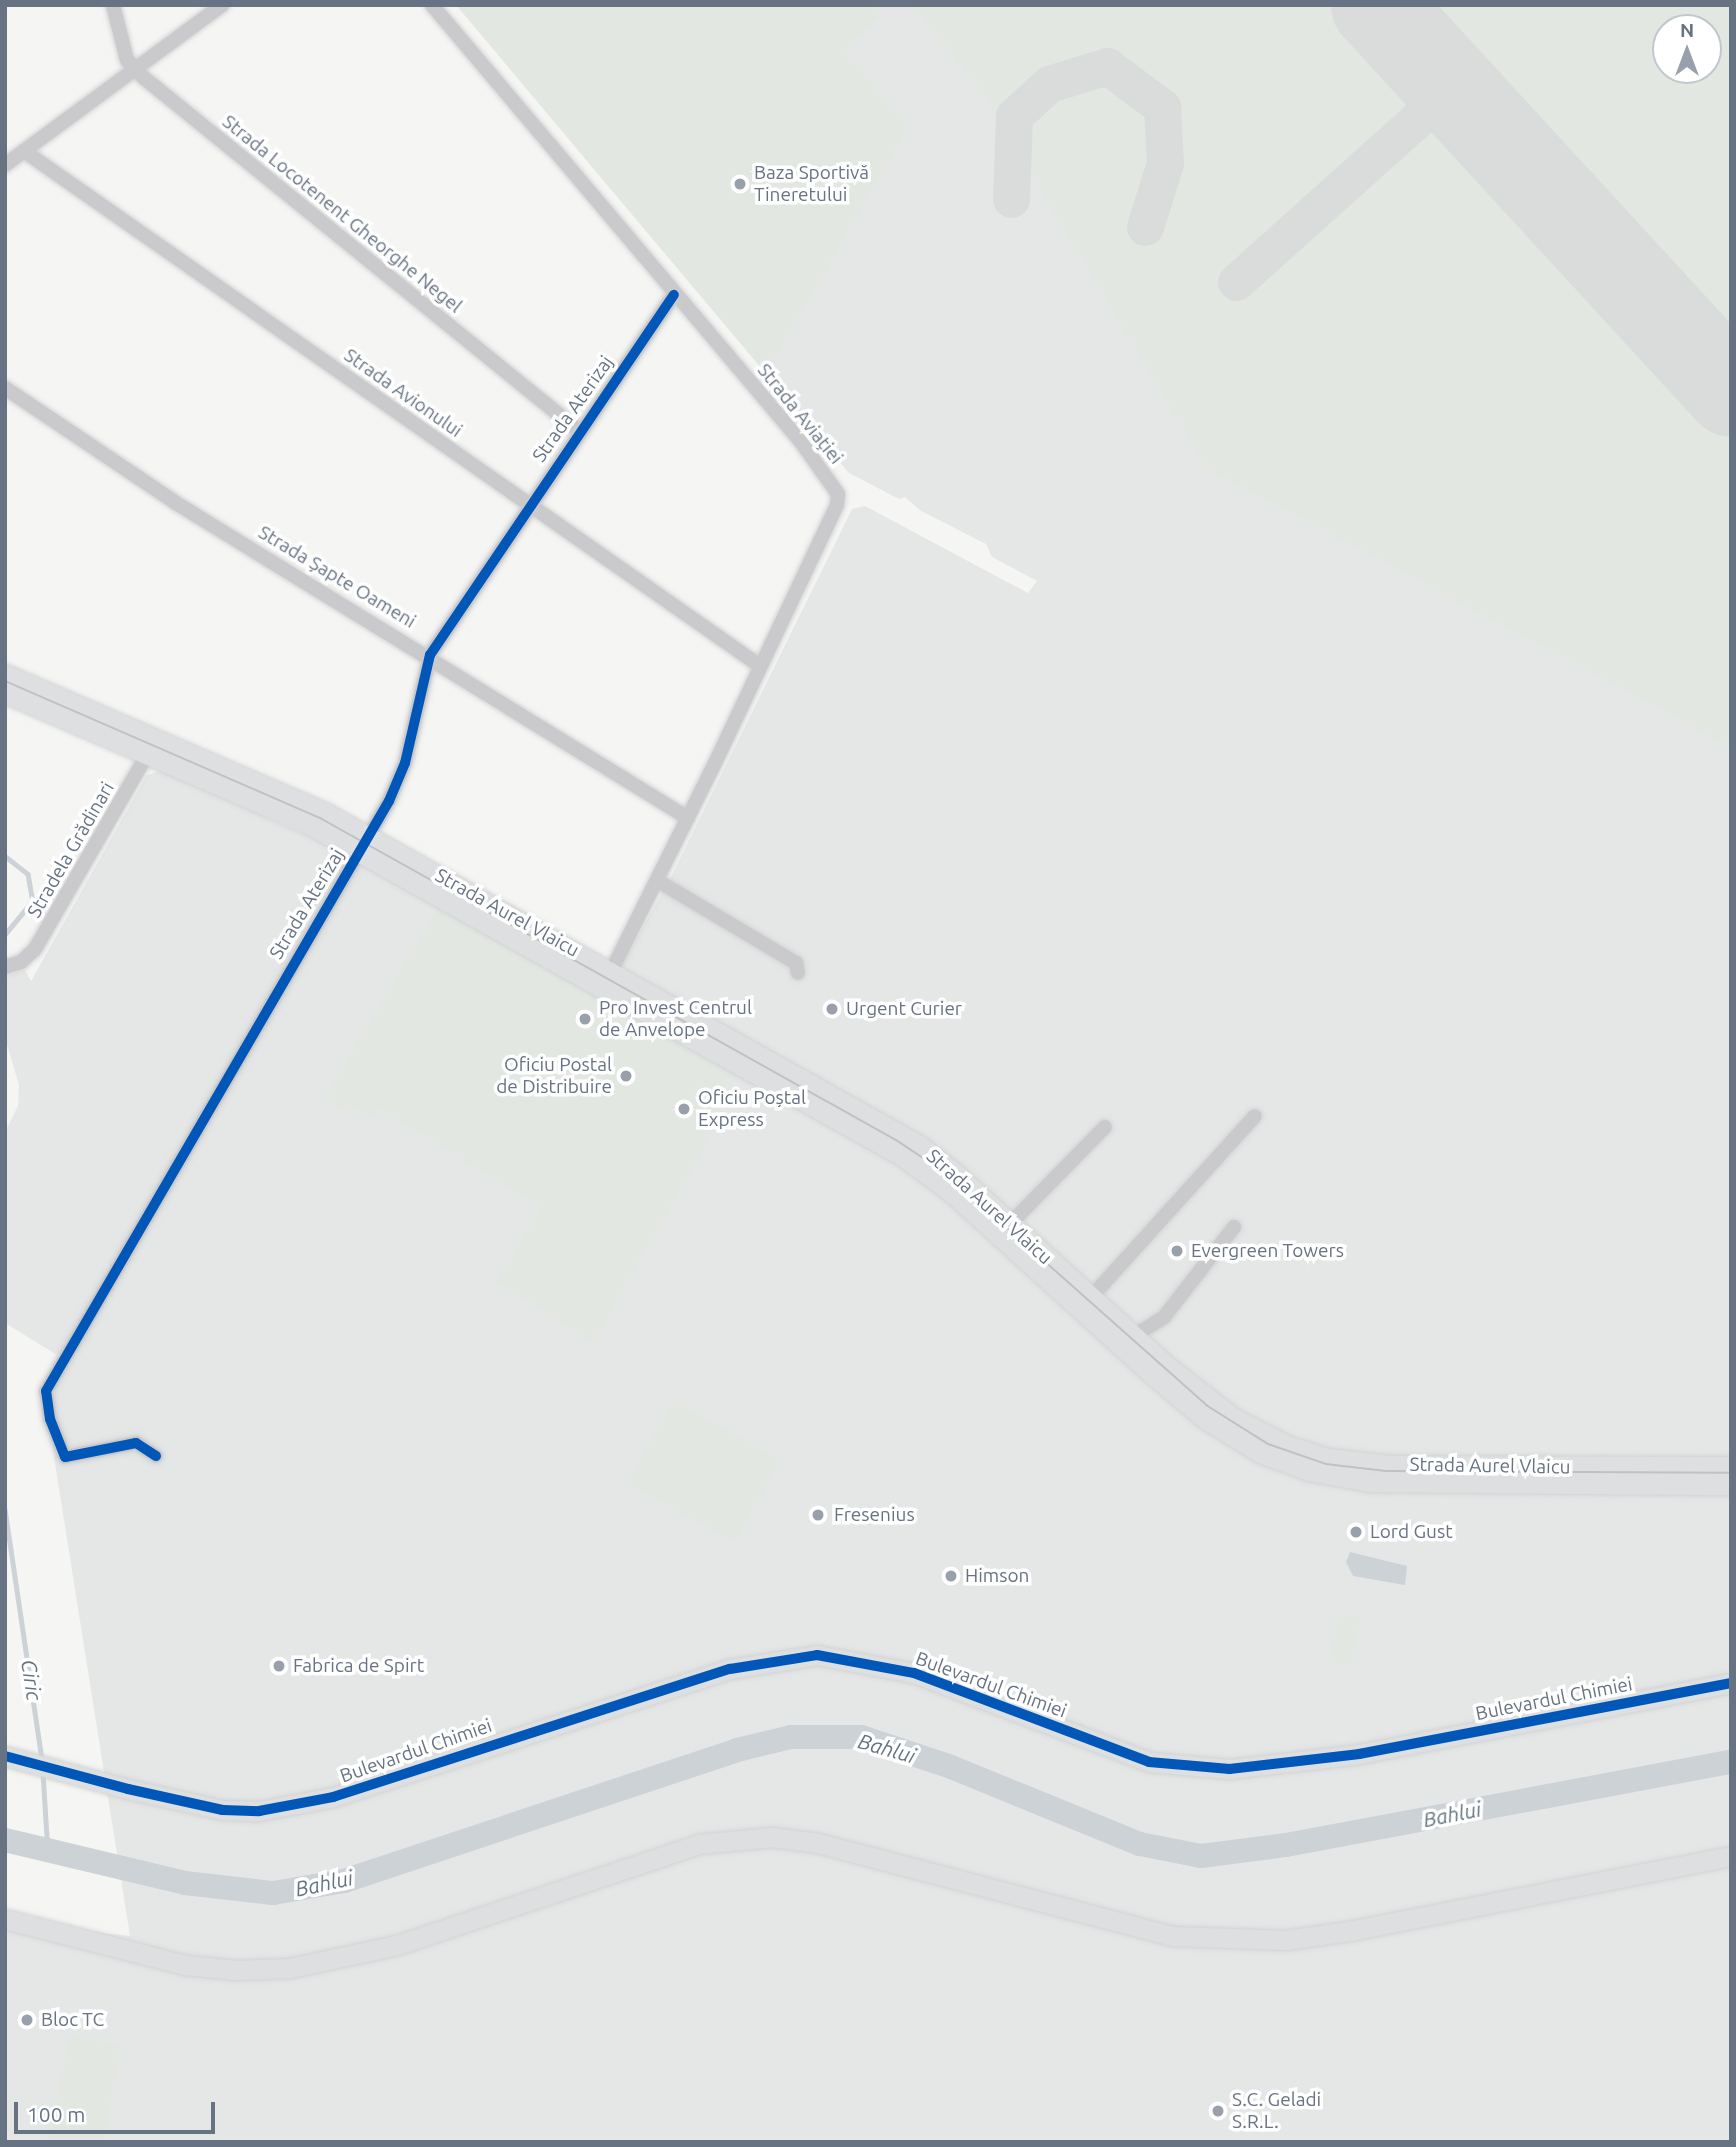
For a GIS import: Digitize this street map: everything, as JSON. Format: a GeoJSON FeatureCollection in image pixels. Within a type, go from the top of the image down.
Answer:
{"type":"FeatureCollection","features":[{"type":"Feature","properties":{"kind":"street","name":"Strada Locotenent Gheorghe Negel"},"geometry":{"type":"LineString","coordinates":[[113,5],[127,60],[136,69],[579,431]]}},
{"type":"Feature","properties":{"kind":"street"},"geometry":{"type":"LineString","coordinates":[[5,165],[222,5]]}},
{"type":"Feature","properties":{"kind":"street","name":"Strada Aviației"},"geometry":{"type":"LineString","coordinates":[[432,5],[674,295],[801,442],[838,494],[837,505],[658,881],[607,980]]}},
{"type":"Feature","properties":{"kind":"street","name":"Strada Avionului"},"geometry":{"type":"LineString","coordinates":[[24,150],[760,666]]}},
{"type":"Feature","properties":{"kind":"street","name":"Strada Aterizaj"},"geometry":{"type":"LineString","coordinates":[[156,1456],[136,1443],[65,1457],[50,1419],[46,1391],[363,843],[405,763],[429,655],[529,504],[674,295]]}},
{"type":"Feature","properties":{"kind":"street","name":"Strada Șapte Oameni"},"geometry":{"type":"LineString","coordinates":[[5,388],[176,503],[429,655],[688,818]]}},
{"type":"Feature","properties":{"kind":"street","name":"Strada Aurel Vlaicu"},"geometry":{"type":"LineString","coordinates":[[5,674],[152,746]]}},
{"type":"Feature","properties":{"kind":"street","name":"Strada Aurel Vlaicu"},"geometry":{"type":"LineString","coordinates":[[5,693],[287,795],[363,843],[607,980],[919,1145],[1004,1230],[1030,1261],[1086,1304],[1134,1336],[1234,1418],[1287,1445],[1327,1458],[1391,1465],[1731,1466]]}},
{"type":"Feature","properties":{"kind":"street","name":"Stradela Grădinari"},"geometry":{"type":"LineString","coordinates":[[5,967],[21,962],[35,949],[152,746]]}},
{"type":"Feature","properties":{"kind":"street"},"geometry":{"type":"LineString","coordinates":[[658,881],[796,963],[797,973]]}},
{"type":"Feature","properties":{"kind":"street"},"geometry":{"type":"LineString","coordinates":[[1086,1304],[1255,1116]]}},
{"type":"Feature","properties":{"kind":"street"},"geometry":{"type":"LineString","coordinates":[[1004,1230],[1105,1127]]}},
{"type":"Feature","properties":{"kind":"street"},"geometry":{"type":"LineString","coordinates":[[1134,1336],[1164,1317],[1234,1227]]}},
{"type":"Feature","properties":{"kind":"street","name":"Strada Aurel Vlaicu"},"geometry":{"type":"LineString","coordinates":[[1086,1304],[1205,1419],[1260,1453],[1308,1471],[1371,1482],[1731,1485]]}},
{"type":"Feature","properties":{"kind":"street","name":"Bulevardul Chimiei"},"geometry":{"type":"LineString","coordinates":[[9,1757],[223,1810],[286,1808],[333,1797],[730,1669],[817,1655],[914,1673],[1149,1762],[1230,1769],[1359,1754],[1731,1683]]}},
{"type":"Feature","properties":{"kind":"street"},"geometry":{"type":"LineString","coordinates":[[5,1919],[186,1965],[236,1970],[290,1968],[397,1945],[698,1844],[772,1837],[818,1843],[1172,1936],[1286,1940],[1349,1931],[1731,1856]]}},
{"type":"Feature","properties":{"kind":"shaded area","name":"Baza Sportivă Tineretului"},"geometry":{"type":"Polygon","coordinates":[[[456,5],[868,5],[880,19],[844,50],[908,126],[766,374],[456,5]]]}},
{"type":"Feature","properties":{"kind":"shaded area"},"geometry":{"type":"Polygon","coordinates":[[[868,5],[1701,5],[1709,14],[1652,14],[1652,84],[1722,84],[1722,30],[1731,40],[1731,2142],[5,2142],[5,1924],[130,1936],[44,1394],[65,1360],[5,1323],[5,1132],[18,1106],[19,1085],[5,1038],[5,976],[25,970],[31,981],[147,775],[181,765],[272,821],[345,851],[605,995],[669,881],[852,509],[865,506],[1028,593],[1037,581],[992,557],[986,544],[921,511],[905,497],[899,499],[849,473],[766,375],[771,369],[844,49],[879,20],[868,5]]]}},
{"type":"Feature","properties":{"kind":"shaded area"},"geometry":{"type":"Polygon","coordinates":[[[912,5],[1731,5],[1731,747],[1207,468],[979,88],[912,5]]]}},
{"type":"Feature","properties":{"kind":"shaded area"},"geometry":{"type":"Polygon","coordinates":[[[441,903],[734,1072],[715,1106],[725,1112],[593,1342],[497,1282],[541,1208],[379,1108],[373,1117],[354,1107],[350,1113],[325,1098],[441,903]]]}},
{"type":"Feature","properties":{"kind":"shaded area"},"geometry":{"type":"Polygon","coordinates":[[[673,1400],[781,1460],[734,1542],[627,1483],[673,1400]]]}},
{"type":"Feature","properties":{"kind":"shaded area"},"geometry":{"type":"Polygon","coordinates":[[[1350,1552],[1407,1566],[1405,1585],[1353,1576],[1346,1562],[1350,1552]]]}},
{"type":"Feature","properties":{"kind":"shaded area"},"geometry":{"type":"Polygon","coordinates":[[[1339,1613],[1361,1617],[1351,1667],[1329,1662],[1339,1613]]]}},
{"type":"Feature","properties":{"kind":"shaded area"},"geometry":{"type":"Polygon","coordinates":[[[71,2036],[121,2045],[103,2142],[47,2142],[71,2036]]]}},
{"type":"Feature","properties":{"kind":"waterway","name":"Ciric"},"geometry":{"type":"LineString","coordinates":[[5,856],[28,874],[33,901],[5,935]]}},
{"type":"Feature","properties":{"kind":"waterway","name":"Ciric"},"geometry":{"type":"LineString","coordinates":[[5,1509],[42,1760]]}},
{"type":"Feature","properties":{"kind":"waterway","name":"Bahlui"},"geometry":{"type":"LineString","coordinates":[[5,1840],[185,1883],[273,1893],[344,1881],[737,1750],[791,1737],[861,1737],[951,1767],[1140,1844],[1201,1856],[1286,1845],[1731,1762]]}},
{"type":"Feature","properties":{"kind":"waterway","name":"Ciric"},"geometry":{"type":"LineString","coordinates":[[43,1773],[48,1852]]}},
{"type":"Feature","properties":{"kind":"taxiway"},"geometry":{"type":"LineString","coordinates":[[1011,199],[1014,116],[1049,84],[1107,66],[1162,107],[1165,163],[1145,227]]}},
{"type":"Feature","properties":{"kind":"taxiway"},"geometry":{"type":"LineString","coordinates":[[1236,282],[1452,88]]}},
{"type":"Feature","properties":{"kind":"runway"},"geometry":{"type":"LineString","coordinates":[[1376,5],[1731,391]]}},
{"type":"Feature","properties":{"kind":"tram line"},"geometry":{"type":"LineString","coordinates":[[5,681],[320,818],[896,1140],[944,1172],[1206,1405],[1268,1444],[1326,1464],[1386,1471],[1731,1473]]}},
{"type":"Feature","properties":{"kind":"cycle path"},"geometry":{"type":"LineString","coordinates":[[156,1456],[136,1443],[65,1457],[50,1419],[46,1391],[389,801],[405,763],[430,655],[674,295]]}},
{"type":"Feature","properties":{"kind":"cycle path"},"geometry":{"type":"LineString","coordinates":[[5,1756],[128,1789],[223,1810],[259,1811],[333,1797],[730,1669],[817,1655],[914,1673],[1149,1762],[1230,1769],[1359,1754],[1731,1683]]}},
{"type":"Feature","properties":{"kind":"place","name":"Baza Sportivă Tineretului"},"geometry":{"type":"Point","coordinates":[740,184]}},
{"type":"Feature","properties":{"kind":"place","name":"Urgent Curier"},"geometry":{"type":"Point","coordinates":[832,1009]}},
{"type":"Feature","properties":{"kind":"place","name":"Pro Invest Centrul de Anvelope"},"geometry":{"type":"Point","coordinates":[585,1019]}},
{"type":"Feature","properties":{"kind":"place","name":"Oficiu Postal de Distribuire"},"geometry":{"type":"Point","coordinates":[626,1076]}},
{"type":"Feature","properties":{"kind":"place","name":"Oficiu Poștal Express"},"geometry":{"type":"Point","coordinates":[684,1109]}},
{"type":"Feature","properties":{"kind":"place","name":"Evergreen Towers"},"geometry":{"type":"Point","coordinates":[1177,1251]}},
{"type":"Feature","properties":{"kind":"place","name":"Fresenius"},"geometry":{"type":"Point","coordinates":[818,1515]}},
{"type":"Feature","properties":{"kind":"place","name":"Lord Gust"},"geometry":{"type":"Point","coordinates":[1356,1532]}},
{"type":"Feature","properties":{"kind":"place","name":"Himson"},"geometry":{"type":"Point","coordinates":[951,1576]}},
{"type":"Feature","properties":{"kind":"place","name":"Fabrica de Spirt"},"geometry":{"type":"Point","coordinates":[279,1666]}},
{"type":"Feature","properties":{"kind":"place","name":"Bloc TC"},"geometry":{"type":"Point","coordinates":[27,2020]}},
{"type":"Feature","properties":{"kind":"place","name":"S.C. Geladi S.R.L."},"geometry":{"type":"Point","coordinates":[1218,2111]}}]}
